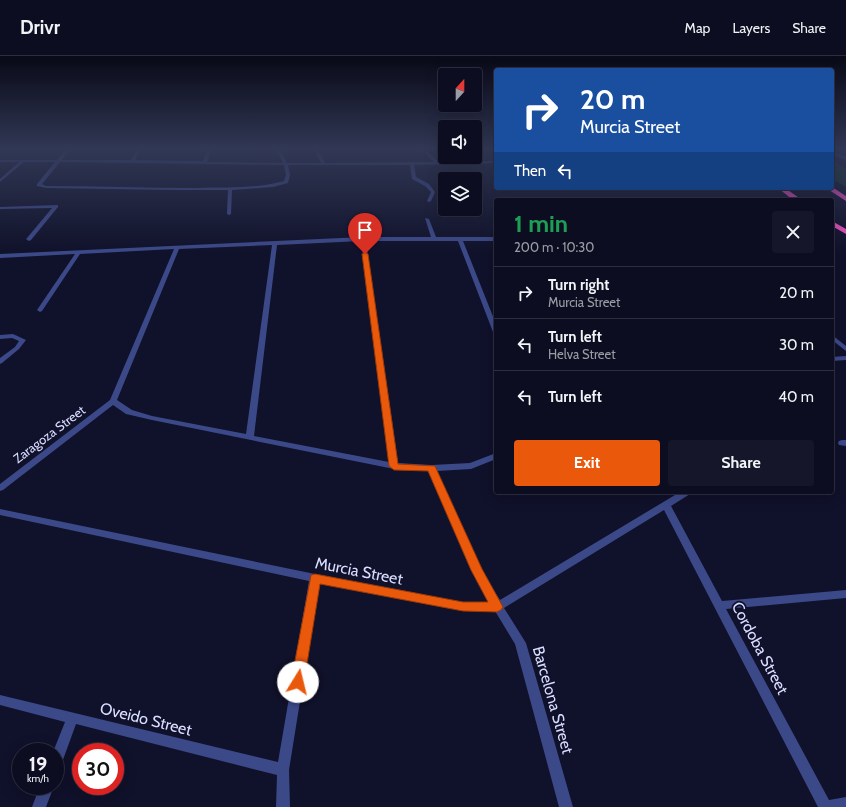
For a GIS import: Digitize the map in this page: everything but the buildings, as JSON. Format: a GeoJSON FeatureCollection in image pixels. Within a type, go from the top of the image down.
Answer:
{"type":"FeatureCollection","features":[{"type":"Feature","properties":{"kind":"highway"},"geometry":{"type":"LineString","coordinates":[[784,190],[795,198]]}},
{"type":"Feature","properties":{"kind":"highway"},"geometry":{"type":"LineString","coordinates":[[832,190],[846,199]]}},
{"type":"Feature","properties":{"kind":"highway"},"geometry":{"type":"LineString","coordinates":[[834,224],[846,232]]}},
{"type":"Feature","properties":{"kind":"street"},"geometry":{"type":"LineString","coordinates":[[41,183],[39,185],[46,187],[230,189],[278,186],[283,183]]}},
{"type":"Feature","properties":{"kind":"street"},"geometry":{"type":"LineString","coordinates":[[423,183],[433,192],[429,201]]}},
{"type":"Feature","properties":{"kind":"street"},"geometry":{"type":"LineString","coordinates":[[229,214],[230,189]]}},
{"type":"Feature","properties":{"kind":"street"},"geometry":{"type":"LineString","coordinates":[[0,208],[56,206],[29,239]]}},
{"type":"Feature","properties":{"kind":"street"},"geometry":{"type":"LineString","coordinates":[[427,219],[434,240]]}},
{"type":"Feature","properties":{"kind":"street"},"geometry":{"type":"LineString","coordinates":[[363,239],[394,466]]}},
{"type":"Feature","properties":{"kind":"street"},"geometry":{"type":"LineString","coordinates":[[0,256],[363,239],[494,240]]}},
{"type":"Feature","properties":{"kind":"street"},"geometry":{"type":"LineString","coordinates":[[460,239],[494,327]]}},
{"type":"Feature","properties":{"kind":"street"},"geometry":{"type":"LineString","coordinates":[[250,437],[275,243]]}},
{"type":"Feature","properties":{"kind":"street"},"geometry":{"type":"LineString","coordinates":[[177,248],[113,401],[129,412],[152,418],[394,466],[432,468],[471,466],[494,457]]}},
{"type":"Feature","properties":{"kind":"street"},"geometry":{"type":"LineString","coordinates":[[40,310],[79,252]]}},
{"type":"Feature","properties":{"kind":"street"},"geometry":{"type":"LineString","coordinates":[[0,337],[13,336],[23,340],[17,348],[0,362]]}},
{"type":"Feature","properties":{"kind":"street"},"geometry":{"type":"LineString","coordinates":[[834,339],[846,349]]}},
{"type":"Feature","properties":{"kind":"street"},"geometry":{"type":"LineString","coordinates":[[834,359],[846,358]]}},
{"type":"Feature","properties":{"kind":"street","name":"Zaragoza Street"},"geometry":{"type":"LineString","coordinates":[[0,488],[113,401]]}},
{"type":"Feature","properties":{"kind":"street","name":"Barcelona Street"},"geometry":{"type":"LineString","coordinates":[[432,468],[476,570],[520,643],[566,807]]}},
{"type":"Feature","properties":{"kind":"street"},"geometry":{"type":"LineString","coordinates":[[497,607],[684,494]]}},
{"type":"Feature","properties":{"kind":"street","name":"Cordoba Street"},"geometry":{"type":"LineString","coordinates":[[666,504],[826,807]]}},
{"type":"Feature","properties":{"kind":"street","name":"Murcia Street"},"geometry":{"type":"LineString","coordinates":[[0,512],[315,578],[463,607],[497,607]]}},
{"type":"Feature","properties":{"kind":"street"},"geometry":{"type":"LineString","coordinates":[[283,807],[283,770],[315,578]]}},
{"type":"Feature","properties":{"kind":"street"},"geometry":{"type":"LineString","coordinates":[[719,605],[846,594]]}},
{"type":"Feature","properties":{"kind":"street","name":"Oveido Street"},"geometry":{"type":"LineString","coordinates":[[0,700],[283,770]]}},
{"type":"Feature","properties":{"kind":"street"},"geometry":{"type":"LineString","coordinates":[[63,743],[72,719]]}},
{"type":"Feature","properties":{"kind":"street"},"geometry":{"type":"LineString","coordinates":[[39,807],[44,795]]}},
{"type":"Feature","properties":{"kind":"street"},"geometry":{"type":"LineString","coordinates":[[826,807],[846,804]]}},
{"type":"Feature","properties":{"kind":"green space"},"geometry":{"type":"Polygon","coordinates":[[[839,183],[846,183],[846,187],[839,183]]]}},
{"type":"Feature","properties":{"kind":"route"},"geometry":{"type":"LineString","coordinates":[[298,682],[315,578],[463,607],[497,607],[476,570],[432,468],[394,466],[365,254]]}}]}
